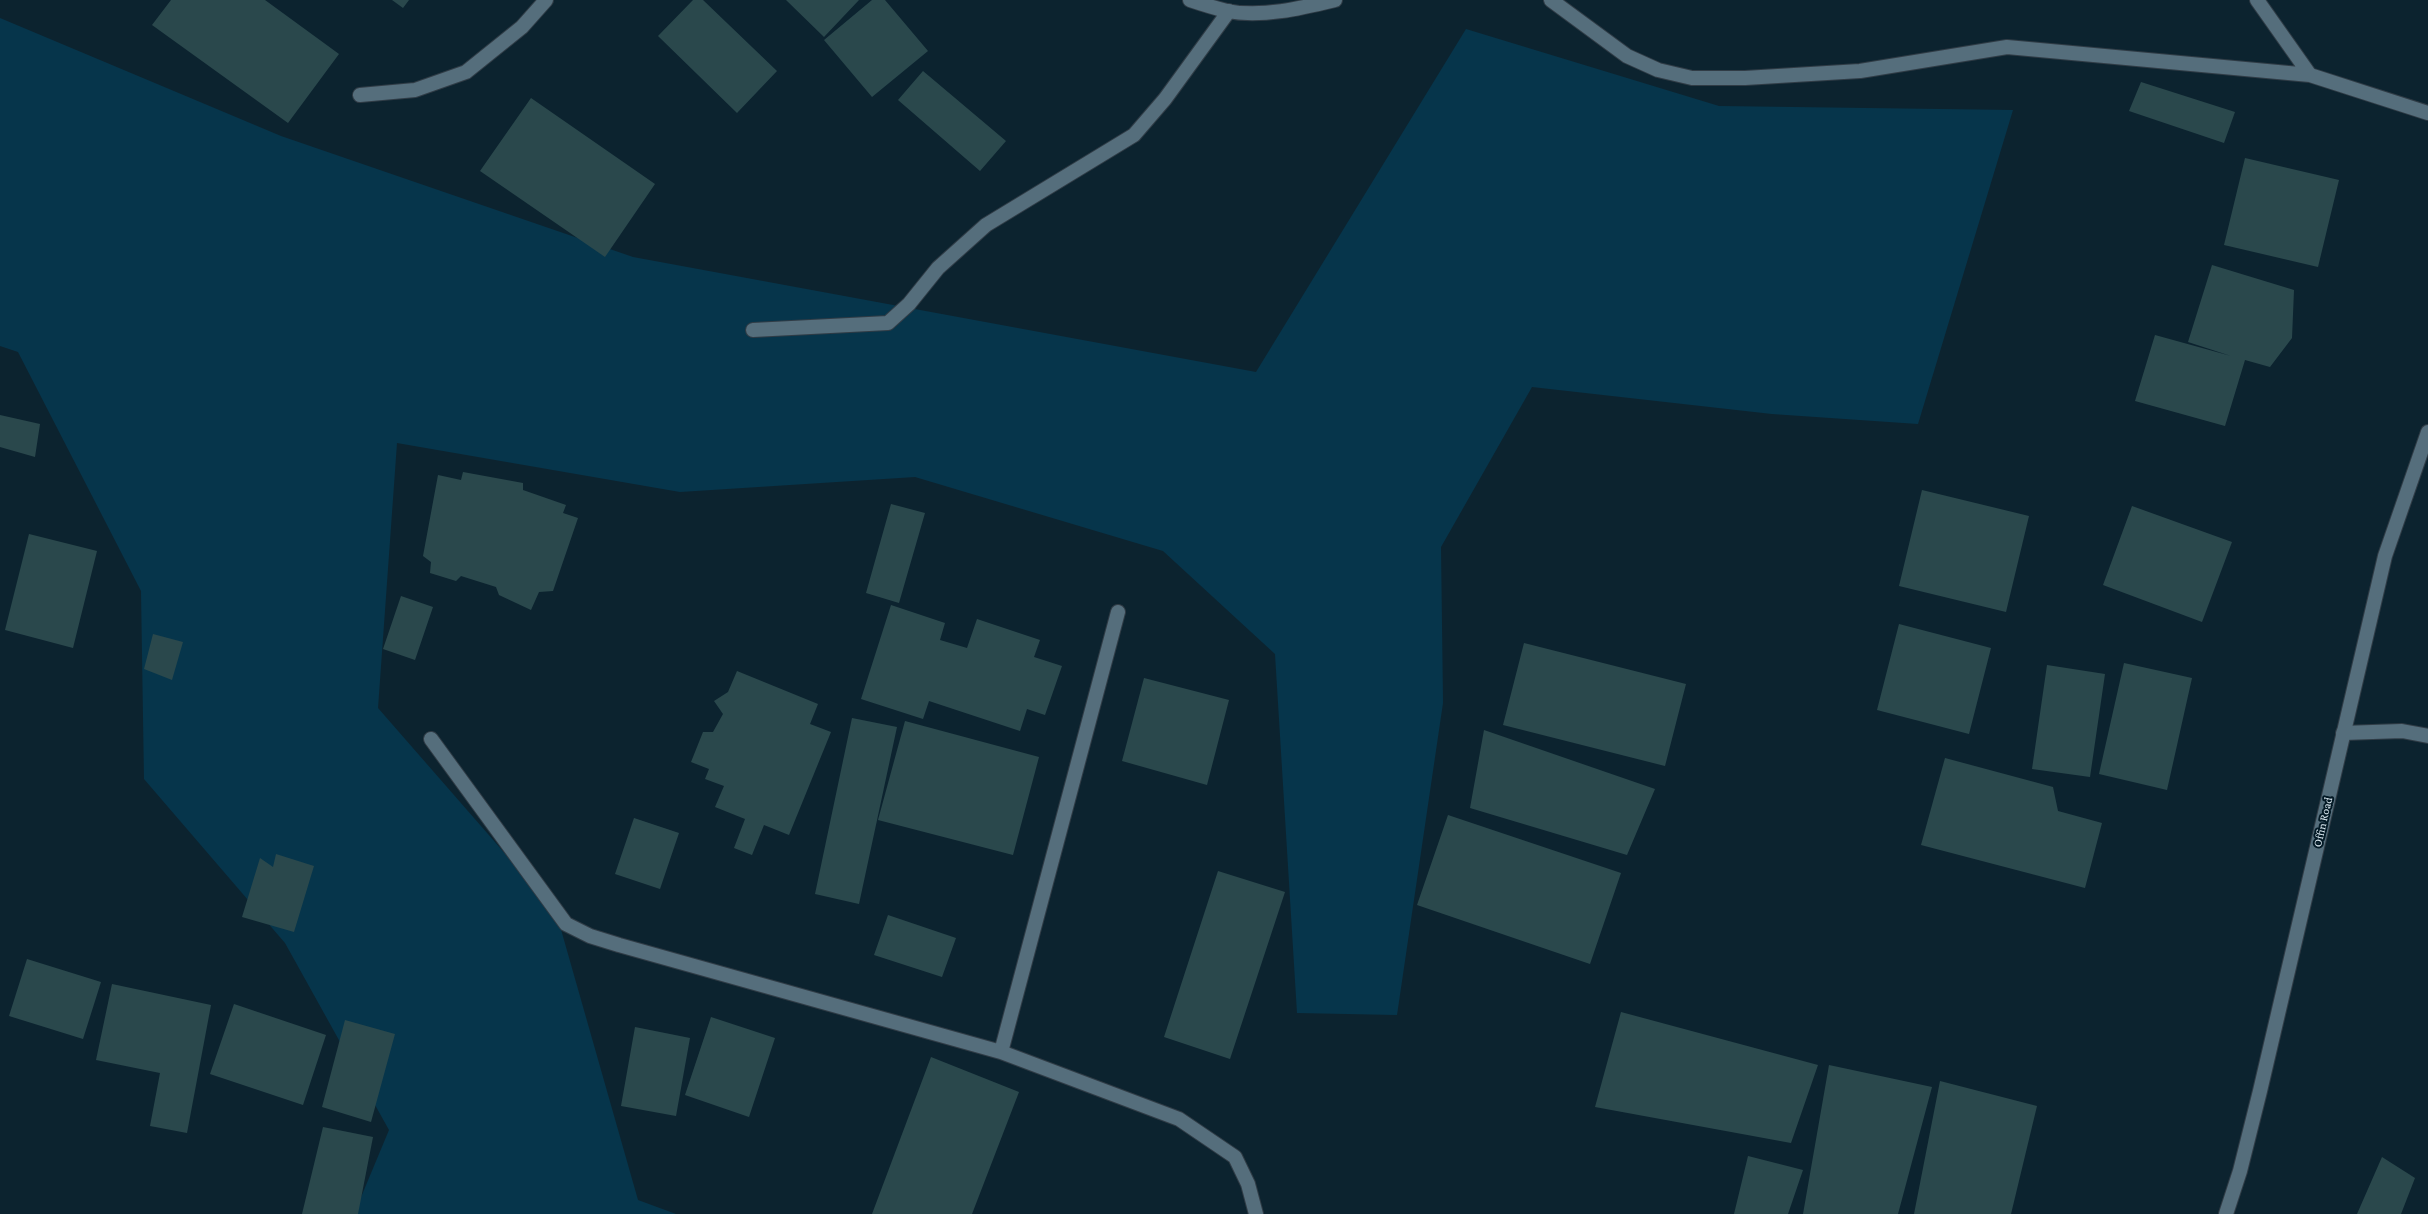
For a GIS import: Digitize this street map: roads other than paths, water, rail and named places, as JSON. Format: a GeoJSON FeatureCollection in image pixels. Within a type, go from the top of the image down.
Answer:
{"type":"FeatureCollection","features":[{"type":"Feature","properties":{"kind":"street"},"geometry":{"type":"LineString","coordinates":[[360,95],[415,90],[466,72],[522,27],[546,0]]}},
{"type":"Feature","properties":{"kind":"street"},"geometry":{"type":"LineString","coordinates":[[1190,0],[1228,11],[1272,12],[1299,9],[1335,0]]}},
{"type":"Feature","properties":{"kind":"street"},"geometry":{"type":"LineString","coordinates":[[1551,0],[1627,56],[1658,70],[1692,78],[1744,78],[1860,71],[2008,47],[2310,75],[2428,113]]}},
{"type":"Feature","properties":{"kind":"street"},"geometry":{"type":"LineString","coordinates":[[2257,0],[2310,75]]}},
{"type":"Feature","properties":{"kind":"street"},"geometry":{"type":"LineString","coordinates":[[753,330],[888,323],[909,304],[938,268],[986,225],[1134,134],[1165,99],[1228,11]]}},
{"type":"Feature","properties":{"kind":"street","name":"Offin Road"},"geometry":{"type":"LineString","coordinates":[[2226,1214],[2240,1171],[2258,1100],[2385,556],[2428,432]]}},
{"type":"Feature","properties":{"kind":"street"},"geometry":{"type":"LineString","coordinates":[[1001,1052],[1118,612]]}},
{"type":"Feature","properties":{"kind":"street"},"geometry":{"type":"LineString","coordinates":[[2343,732],[2402,731],[2428,736]]}},
{"type":"Feature","properties":{"kind":"street"},"geometry":{"type":"LineString","coordinates":[[431,739],[566,924],[590,936],[619,945],[1001,1052],[1179,1119],[1235,1157],[1248,1184],[1256,1214]]}}]}
